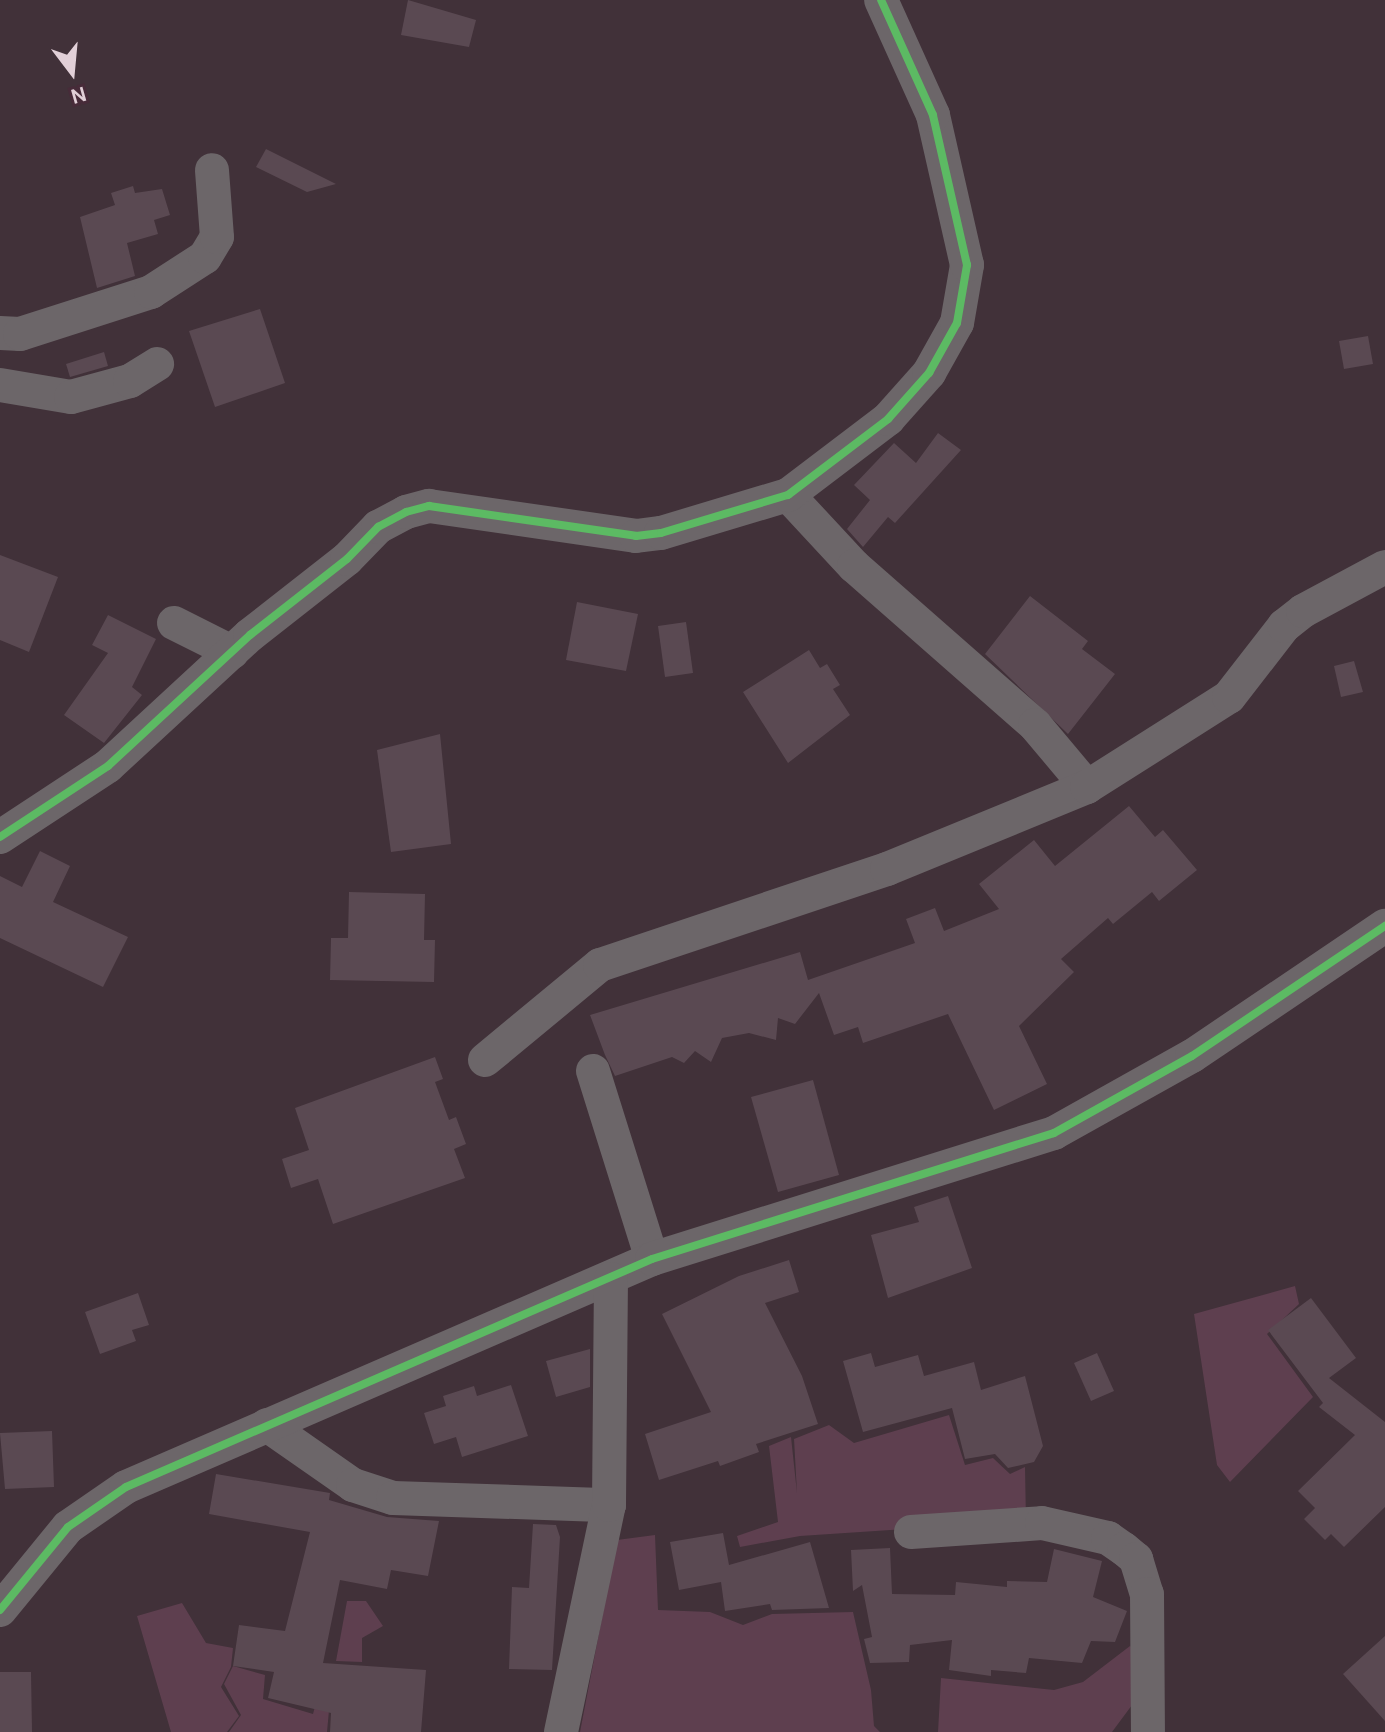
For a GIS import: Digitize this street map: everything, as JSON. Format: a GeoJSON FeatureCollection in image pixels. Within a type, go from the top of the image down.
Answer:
{"type":"FeatureCollection","features":[{"type":"Feature","properties":{"kind":"street"},"geometry":{"type":"LineString","coordinates":[[0,837],[108,766],[232,652],[347,559],[378,527],[406,512],[429,506],[636,536],[788,495],[888,419],[929,373],[957,323],[967,265],[960,217],[933,115],[881,0]]}},
{"type":"Feature","properties":{"kind":"street"},"geometry":{"type":"LineString","coordinates":[[0,333],[20,334],[151,292],[205,257],[217,237],[212,170]]}},
{"type":"Feature","properties":{"kind":"street"},"geometry":{"type":"LineString","coordinates":[[0,385],[71,397],[130,381],[157,364]]}},
{"type":"Feature","properties":{"kind":"street"},"geometry":{"type":"LineString","coordinates":[[788,495],[854,566],[1035,725],[1087,787]]}},
{"type":"Feature","properties":{"kind":"street"},"geometry":{"type":"LineString","coordinates":[[485,1060],[600,965],[887,869],[1087,787],[1229,697],[1284,626],[1303,611],[1385,567]]}},
{"type":"Feature","properties":{"kind":"street"},"geometry":{"type":"LineString","coordinates":[[174,623],[232,652]]}},
{"type":"Feature","properties":{"kind":"street"},"geometry":{"type":"LineString","coordinates":[[0,1610],[68,1527],[126,1487],[652,1259],[1054,1133],[1192,1056],[1385,926]]}},
{"type":"Feature","properties":{"kind":"street"},"geometry":{"type":"LineString","coordinates":[[593,1071],[652,1259]]}},
{"type":"Feature","properties":{"kind":"street"},"geometry":{"type":"LineString","coordinates":[[561,1732],[609,1505],[611,1279]]}},
{"type":"Feature","properties":{"kind":"street"},"geometry":{"type":"LineString","coordinates":[[267,1425],[353,1485],[393,1498],[609,1505]]}},
{"type":"Feature","properties":{"kind":"street"},"geometry":{"type":"LineString","coordinates":[[911,1532],[1042,1523],[1108,1538],[1136,1559],[1147,1594],[1148,1732]]}},
{"type":"Feature","properties":{"kind":"shaded area"},"geometry":{"type":"Polygon","coordinates":[[[1295,1286],[1299,1304],[1267,1334],[1313,1397],[1230,1482],[1217,1465],[1194,1314],[1295,1286]]]}},
{"type":"Feature","properties":{"kind":"shaded area"},"geometry":{"type":"Polygon","coordinates":[[[949,1415],[965,1465],[993,1458],[1010,1474],[1025,1467],[1026,1521],[800,1536],[740,1547],[737,1536],[778,1522],[769,1446],[791,1437],[797,1493],[794,1439],[829,1425],[854,1443],[949,1415]]]}},
{"type":"Feature","properties":{"kind":"shaded area"},"geometry":{"type":"Polygon","coordinates":[[[655,1535],[658,1610],[710,1612],[743,1625],[772,1614],[853,1612],[871,1690],[874,1726],[880,1732],[580,1732],[617,1540],[655,1535]]]}},
{"type":"Feature","properties":{"kind":"shaded area"},"geometry":{"type":"Polygon","coordinates":[[[347,1601],[366,1601],[383,1626],[362,1638],[362,1662],[336,1661],[347,1601]]]}},
{"type":"Feature","properties":{"kind":"shaded area"},"geometry":{"type":"Polygon","coordinates":[[[182,1603],[206,1643],[233,1648],[231,1667],[221,1687],[239,1716],[227,1732],[171,1732],[137,1616],[182,1603]]]}},
{"type":"Feature","properties":{"kind":"shaded area"},"geometry":{"type":"Polygon","coordinates":[[[1130,1646],[1144,1659],[1135,1701],[1112,1732],[938,1732],[941,1678],[1054,1690],[1083,1682],[1130,1646]]]}},
{"type":"Feature","properties":{"kind":"shaded area"},"geometry":{"type":"Polygon","coordinates":[[[233,1666],[265,1675],[263,1699],[313,1714],[325,1669],[333,1667],[327,1732],[229,1732],[241,1715],[224,1684],[233,1666]]]}},
{"type":"Feature","properties":{"kind":"building"},"geometry":{"type":"Polygon","coordinates":[[[408,0],[476,20],[469,47],[401,35],[408,0]]]}},
{"type":"Feature","properties":{"kind":"building"},"geometry":{"type":"Polygon","coordinates":[[[266,149],[336,184],[307,192],[256,167],[266,149]]]}},
{"type":"Feature","properties":{"kind":"building"},"geometry":{"type":"Polygon","coordinates":[[[133,186],[135,193],[162,189],[170,215],[154,220],[158,234],[127,243],[135,276],[97,288],[80,217],[115,205],[111,193],[133,186]]]}},
{"type":"Feature","properties":{"kind":"building"},"geometry":{"type":"Polygon","coordinates":[[[260,309],[285,383],[215,407],[189,331],[260,309]]]}},
{"type":"Feature","properties":{"kind":"building"},"geometry":{"type":"Polygon","coordinates":[[[1368,336],[1373,364],[1344,369],[1339,341],[1368,336]]]}},
{"type":"Feature","properties":{"kind":"building"},"geometry":{"type":"Polygon","coordinates":[[[104,352],[108,366],[70,377],[66,364],[104,352]]]}},
{"type":"Feature","properties":{"kind":"building"},"geometry":{"type":"Polygon","coordinates":[[[938,433],[961,450],[895,523],[888,517],[863,547],[847,529],[870,500],[854,485],[894,443],[916,463],[938,433]]]}},
{"type":"Feature","properties":{"kind":"building"},"geometry":{"type":"Polygon","coordinates":[[[0,555],[58,577],[29,652],[0,640],[0,555]]]}},
{"type":"Feature","properties":{"kind":"building"},"geometry":{"type":"Polygon","coordinates":[[[1030,596],[1088,641],[1082,649],[1115,674],[1068,734],[985,654],[1030,596]]]}},
{"type":"Feature","properties":{"kind":"building"},"geometry":{"type":"Polygon","coordinates":[[[577,602],[638,614],[626,671],[566,660],[577,602]]]}},
{"type":"Feature","properties":{"kind":"building"},"geometry":{"type":"Polygon","coordinates":[[[108,615],[156,639],[132,687],[142,695],[104,743],[64,715],[108,653],[92,645],[108,615]]]}},
{"type":"Feature","properties":{"kind":"building"},"geometry":{"type":"Polygon","coordinates":[[[686,622],[693,673],[665,677],[658,626],[686,622]]]}},
{"type":"Feature","properties":{"kind":"building"},"geometry":{"type":"Polygon","coordinates":[[[809,650],[820,668],[827,664],[840,685],[833,689],[850,715],[788,763],[743,692],[809,650]]]}},
{"type":"Feature","properties":{"kind":"building"},"geometry":{"type":"Polygon","coordinates":[[[1354,661],[1363,692],[1341,697],[1334,666],[1354,661]]]}},
{"type":"Feature","properties":{"kind":"building"},"geometry":{"type":"Polygon","coordinates":[[[440,734],[451,844],[391,852],[377,750],[440,734]]]}},
{"type":"Feature","properties":{"kind":"building"},"geometry":{"type":"Polygon","coordinates":[[[1129,806],[1155,837],[1163,830],[1197,870],[1159,901],[1152,892],[1113,924],[1108,918],[1061,959],[1074,972],[1019,1026],[1047,1084],[994,1110],[948,1014],[863,1043],[858,1027],[834,1035],[819,993],[795,1024],[778,1018],[776,1040],[749,1033],[722,1038],[711,1062],[695,1051],[684,1063],[672,1057],[615,1076],[590,1015],[800,952],[808,980],[915,943],[906,919],[935,908],[944,931],[999,909],[979,884],[1034,840],[1055,866],[1129,806]]]}},
{"type":"Feature","properties":{"kind":"building"},"geometry":{"type":"Polygon","coordinates":[[[40,851],[70,866],[53,902],[128,937],[103,987],[0,938],[0,876],[22,887],[40,851]]]}},
{"type":"Feature","properties":{"kind":"building"},"geometry":{"type":"Polygon","coordinates":[[[349,892],[425,894],[424,940],[435,940],[434,982],[330,980],[331,938],[348,938],[349,892]]]}},
{"type":"Feature","properties":{"kind":"building"},"geometry":{"type":"Polygon","coordinates":[[[435,1057],[443,1079],[435,1082],[449,1120],[456,1117],[466,1144],[454,1149],[465,1178],[333,1224],[318,1179],[291,1188],[282,1159],[309,1150],[295,1108],[435,1057]]]}},
{"type":"Feature","properties":{"kind":"building"},"geometry":{"type":"Polygon","coordinates":[[[813,1080],[839,1175],[778,1192],[751,1097],[813,1080]]]}},
{"type":"Feature","properties":{"kind":"building"},"geometry":{"type":"Polygon","coordinates":[[[948,1196],[972,1268],[888,1298],[871,1235],[919,1222],[914,1207],[948,1196]]]}},
{"type":"Feature","properties":{"kind":"building"},"geometry":{"type":"Polygon","coordinates":[[[789,1260],[799,1292],[765,1303],[802,1376],[818,1424],[756,1444],[759,1452],[720,1466],[718,1461],[659,1480],[645,1434],[711,1412],[662,1314],[739,1276],[789,1260]]]}},
{"type":"Feature","properties":{"kind":"building"},"geometry":{"type":"Polygon","coordinates":[[[138,1293],[149,1325],[132,1330],[136,1341],[100,1354],[85,1312],[138,1293]]]}},
{"type":"Feature","properties":{"kind":"building"},"geometry":{"type":"Polygon","coordinates":[[[1311,1298],[1356,1358],[1329,1378],[1385,1422],[1385,1507],[1344,1547],[1331,1534],[1325,1540],[1304,1519],[1315,1508],[1298,1491],[1355,1435],[1319,1407],[1323,1403],[1268,1330],[1311,1298]]]}},
{"type":"Feature","properties":{"kind":"building"},"geometry":{"type":"Polygon","coordinates":[[[590,1349],[590,1387],[556,1397],[546,1361],[590,1349]]]}},
{"type":"Feature","properties":{"kind":"building"},"geometry":{"type":"Polygon","coordinates":[[[871,1353],[875,1367],[918,1355],[924,1376],[974,1362],[981,1390],[1025,1376],[1043,1446],[1034,1462],[1008,1468],[995,1454],[965,1459],[952,1408],[863,1432],[843,1361],[871,1353]]]}},
{"type":"Feature","properties":{"kind":"building"},"geometry":{"type":"Polygon","coordinates":[[[1097,1353],[1114,1391],[1091,1401],[1074,1363],[1097,1353]]]}},
{"type":"Feature","properties":{"kind":"building"},"geometry":{"type":"Polygon","coordinates":[[[511,1385],[528,1436],[462,1457],[456,1437],[434,1444],[424,1413],[446,1406],[443,1396],[474,1386],[477,1396],[511,1385]]]}},
{"type":"Feature","properties":{"kind":"building"},"geometry":{"type":"Polygon","coordinates":[[[52,1431],[54,1487],[5,1489],[0,1433],[52,1431]]]}},
{"type":"Feature","properties":{"kind":"building"},"geometry":{"type":"Polygon","coordinates":[[[216,1474],[330,1493],[329,1500],[387,1517],[439,1521],[428,1576],[391,1570],[387,1589],[340,1580],[323,1663],[426,1670],[421,1732],[330,1732],[331,1713],[268,1698],[274,1672],[233,1666],[239,1625],[285,1631],[310,1532],[209,1514],[216,1474]]]}},
{"type":"Feature","properties":{"kind":"building"},"geometry":{"type":"Polygon","coordinates":[[[533,1524],[556,1525],[560,1537],[552,1670],[509,1669],[512,1587],[529,1588],[533,1524]]]}},
{"type":"Feature","properties":{"kind":"building"},"geometry":{"type":"Polygon","coordinates":[[[723,1533],[729,1565],[810,1542],[829,1608],[772,1610],[770,1604],[725,1611],[721,1582],[679,1590],[670,1542],[723,1533]]]}},
{"type":"Feature","properties":{"kind":"building"},"geometry":{"type":"Polygon","coordinates":[[[890,1548],[892,1594],[955,1595],[956,1582],[1007,1587],[1007,1581],[1047,1582],[1054,1549],[1102,1561],[1093,1597],[1127,1611],[1115,1642],[1091,1641],[1082,1663],[1029,1658],[1026,1673],[991,1670],[991,1676],[949,1670],[952,1640],[910,1645],[909,1662],[870,1663],[864,1639],[872,1637],[862,1585],[853,1591],[851,1550],[890,1548]]]}},
{"type":"Feature","properties":{"kind":"building"},"geometry":{"type":"Polygon","coordinates":[[[1385,1636],[1385,1721],[1343,1674],[1385,1636]]]}},
{"type":"Feature","properties":{"kind":"building"},"geometry":{"type":"Polygon","coordinates":[[[0,1672],[31,1672],[32,1732],[0,1732],[0,1672]]]}},
{"type":"Feature","properties":{"kind":"cycle path"},"geometry":{"type":"LineString","coordinates":[[0,837],[108,766],[250,635],[347,559],[378,527],[406,512],[429,506],[636,536],[661,533],[788,495],[888,419],[929,373],[957,323],[967,265],[933,115],[881,0]]}},
{"type":"Feature","properties":{"kind":"cycle path"},"geometry":{"type":"LineString","coordinates":[[0,1610],[68,1527],[126,1487],[652,1259],[1054,1133],[1192,1056],[1385,926]]}}]}
